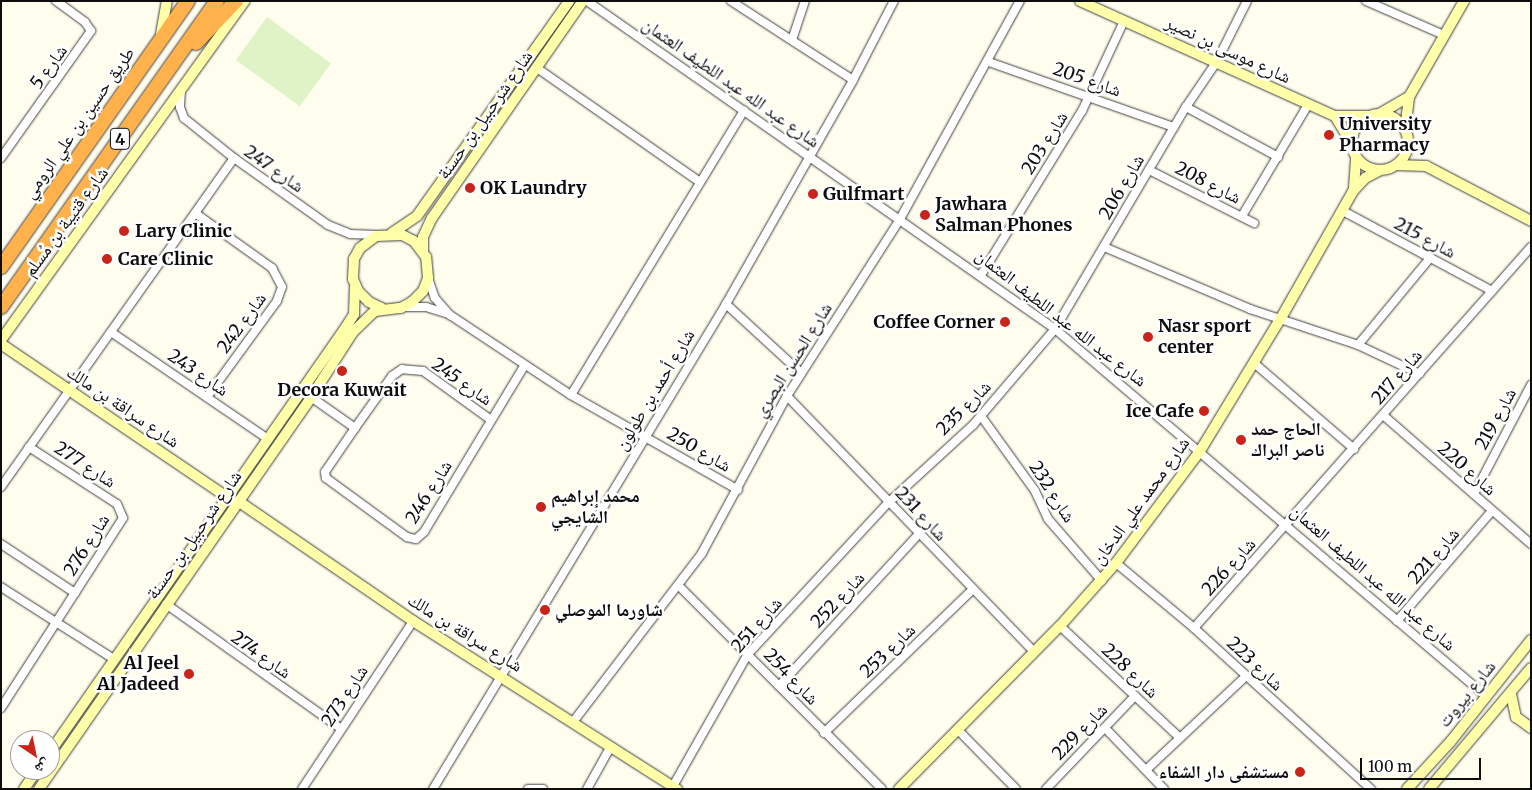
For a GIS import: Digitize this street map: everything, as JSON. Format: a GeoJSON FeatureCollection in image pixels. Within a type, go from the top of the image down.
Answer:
{"type":"FeatureCollection","features":[{"type":"Feature","properties":{"kind":"highway","name":"طريق حسين بن علي الرومي"},"geometry":{"type":"LineString","coordinates":[[1,265],[188,1]]}},
{"type":"Feature","properties":{"kind":"highway","name":"4"},"geometry":{"type":"LineString","coordinates":[[1,307],[217,1]]}},
{"type":"Feature","properties":{"kind":"highway"},"geometry":{"type":"LineString","coordinates":[[166,74],[236,1]]}},
{"type":"Feature","properties":{"kind":"highway"},"geometry":{"type":"LineString","coordinates":[[1,311],[23,276]]}},
{"type":"Feature","properties":{"kind":"street","name":"شارع 5"},"geometry":{"type":"LineString","coordinates":[[1,158],[91,31],[85,22],[56,1]]}},
{"type":"Feature","properties":{"kind":"street"},"geometry":{"type":"LineString","coordinates":[[154,49],[166,18],[167,1]]}},
{"type":"Feature","properties":{"kind":"street","name":"شارع قتيبة بن مُسلم"},"geometry":{"type":"LineString","coordinates":[[1,340],[245,1]]}},
{"type":"Feature","properties":{"kind":"street","name":"شارع شرحبيل بن حسنة"},"geometry":{"type":"LineString","coordinates":[[423,251],[423,237],[432,218],[583,1]]}},
{"type":"Feature","properties":{"kind":"street","name":"شارع عبد الله عبد اللطيف العثمان"},"geometry":{"type":"LineString","coordinates":[[587,1],[744,110],[809,158],[981,275],[1055,329],[1487,697]]}},
{"type":"Feature","properties":{"kind":"street"},"geometry":{"type":"LineString","coordinates":[[731,1],[853,80]]}},
{"type":"Feature","properties":{"kind":"street"},"geometry":{"type":"LineString","coordinates":[[792,40],[805,1]]}},
{"type":"Feature","properties":{"kind":"street","name":"شارع أحمد بن طولون"},"geometry":{"type":"LineString","coordinates":[[433,789],[500,674],[726,304],[853,80],[894,1]]}},
{"type":"Feature","properties":{"kind":"street","name":"شارع الحسن البصري"},"geometry":{"type":"LineString","coordinates":[[573,722],[702,553],[738,490],[787,396],[900,219],[989,62],[1020,1]]}},
{"type":"Feature","properties":{"kind":"street","name":"شارع موسى بن نصير"},"geometry":{"type":"LineString","coordinates":[[1080,1],[1217,61],[1335,116],[1374,115]]}},
{"type":"Feature","properties":{"kind":"street","name":"شارع 206"},"geometry":{"type":"LineString","coordinates":[[1055,329],[1186,107],[1217,61],[1247,1]]}},
{"type":"Feature","properties":{"kind":"street"},"geometry":{"type":"LineString","coordinates":[[1366,1],[1444,35]]}},
{"type":"Feature","properties":{"kind":"street"},"geometry":{"type":"LineString","coordinates":[[1395,166],[1407,150],[1409,97],[1464,1]]}},
{"type":"Feature","properties":{"kind":"street","name":"شارع شرحبيل بن حسنة"},"geometry":{"type":"LineString","coordinates":[[385,234],[406,226],[417,216],[567,3]]}},
{"type":"Feature","properties":{"kind":"street","name":"شارع 203"},"geometry":{"type":"LineString","coordinates":[[981,275],[1090,97],[1124,21]]}},
{"type":"Feature","properties":{"kind":"street","name":"شارع 205"},"geometry":{"type":"LineString","coordinates":[[989,62],[1174,127]]}},
{"type":"Feature","properties":{"kind":"street"},"geometry":{"type":"LineString","coordinates":[[537,68],[700,182]]}},
{"type":"Feature","properties":{"kind":"street","name":"شارع 247"},"geometry":{"type":"LineString","coordinates":[[182,89],[180,107],[184,118],[234,158],[328,225],[350,234],[385,234]]}},
{"type":"Feature","properties":{"kind":"street"},"geometry":{"type":"LineString","coordinates":[[1354,153],[1357,126],[1409,97]]}},
{"type":"Feature","properties":{"kind":"street"},"geometry":{"type":"LineString","coordinates":[[1242,216],[1308,105]]}},
{"type":"Feature","properties":{"kind":"street"},"geometry":{"type":"LineString","coordinates":[[1186,107],[1278,157]]}},
{"type":"Feature","properties":{"kind":"street"},"geometry":{"type":"LineString","coordinates":[[572,395],[744,110]]}},
{"type":"Feature","properties":{"kind":"street"},"geometry":{"type":"LineString","coordinates":[[1374,115],[1394,118],[1426,166]]}},
{"type":"Feature","properties":{"kind":"street"},"geometry":{"type":"LineString","coordinates":[[1335,116],[1347,134],[1354,153],[1369,168],[1381,170],[1395,166],[1426,166],[1531,221]]}},
{"type":"Feature","properties":{"kind":"street","name":"شارع محمد علي الدخان"},"geometry":{"type":"LineString","coordinates":[[1353,191],[1354,153]]}},
{"type":"Feature","properties":{"kind":"street"},"geometry":{"type":"LineString","coordinates":[[1,487],[234,158]]}},
{"type":"Feature","properties":{"kind":"street","name":"شارع 208"},"geometry":{"type":"LineString","coordinates":[[1149,170],[1254,223]]}},
{"type":"Feature","properties":{"kind":"street","name":"شارع محمد علي الدخان"},"geometry":{"type":"LineString","coordinates":[[899,789],[1102,581],[1200,451],[1281,318],[1353,191],[1365,178],[1381,170]]}},
{"type":"Feature","properties":{"kind":"street","name":"شارع 215"},"geometry":{"type":"LineString","coordinates":[[1343,211],[1492,291]]}},
{"type":"Feature","properties":{"kind":"street","name":"شارع 242"},"geometry":{"type":"LineString","coordinates":[[195,213],[272,268],[282,288],[277,301],[207,397]]}},
{"type":"Feature","properties":{"kind":"street"},"geometry":{"type":"LineString","coordinates":[[450,315],[426,307],[382,308],[363,297],[355,285],[352,272],[357,253],[365,243],[385,234],[408,238],[423,251],[428,264],[428,278],[435,298],[450,315],[524,366],[645,436]]}},
{"type":"Feature","properties":{"kind":"street","name":"شارع 217"},"geometry":{"type":"LineString","coordinates":[[1286,526],[1531,247]]}},
{"type":"Feature","properties":{"kind":"street"},"geometry":{"type":"LineString","coordinates":[[1104,248],[1250,309],[1358,345],[1420,374]]}},
{"type":"Feature","properties":{"kind":"street"},"geometry":{"type":"LineString","coordinates":[[1358,345],[1430,258]]}},
{"type":"Feature","properties":{"kind":"street"},"geometry":{"type":"LineString","coordinates":[[401,308],[418,296],[428,278]]}},
{"type":"Feature","properties":{"kind":"street","name":"شارع شرحبيل بن حسنة"},"geometry":{"type":"LineString","coordinates":[[39,789],[166,604],[268,439],[354,314],[355,285]]}},
{"type":"Feature","properties":{"kind":"street"},"geometry":{"type":"LineString","coordinates":[[726,304],[801,373]]}},
{"type":"Feature","properties":{"kind":"street","name":"شارع شرحبيل بن حسنة"},"geometry":{"type":"LineString","coordinates":[[60,738],[232,499],[311,397],[353,332],[365,318],[382,308]]}},
{"type":"Feature","properties":{"kind":"street","name":"شارع 235"},"geometry":{"type":"LineString","coordinates":[[889,502],[981,416],[1055,329]]}},
{"type":"Feature","properties":{"kind":"street","name":"شارع 243"},"geometry":{"type":"LineString","coordinates":[[111,332],[268,439]]}},
{"type":"Feature","properties":{"kind":"street","name":"شارع سراقة بن مالك"},"geometry":{"type":"LineString","coordinates":[[1,344],[413,621],[500,674],[675,788]]}},
{"type":"Feature","properties":{"kind":"street"},"geometry":{"type":"LineString","coordinates":[[1254,362],[1354,449]]}},
{"type":"Feature","properties":{"kind":"street","name":"شارع 246"},"geometry":{"type":"LineString","coordinates":[[326,478],[407,537],[416,539],[424,532],[524,366]]}},
{"type":"Feature","properties":{"kind":"street","name":"شارع 245"},"geometry":{"type":"LineString","coordinates":[[326,478],[325,472],[392,376],[407,368],[422,371],[491,420]]}},
{"type":"Feature","properties":{"kind":"street","name":"شارع 219"},"geometry":{"type":"LineString","coordinates":[[1474,494],[1531,385]]}},
{"type":"Feature","properties":{"kind":"street","name":"شارع 231"},"geometry":{"type":"LineString","coordinates":[[787,396],[972,590],[1034,652]]}},
{"type":"Feature","properties":{"kind":"street"},"geometry":{"type":"LineString","coordinates":[[311,397],[355,428]]}},
{"type":"Feature","properties":{"kind":"street","name":"شارع 232"},"geometry":{"type":"LineString","coordinates":[[981,416],[1035,491],[1048,519],[1102,581]]}},
{"type":"Feature","properties":{"kind":"street","name":"شارع 220"},"geometry":{"type":"LineString","coordinates":[[1383,416],[1531,544]]}},
{"type":"Feature","properties":{"kind":"street","name":"شارع 250"},"geometry":{"type":"LineString","coordinates":[[645,436],[738,490]]}},
{"type":"Feature","properties":{"kind":"street","name":"شارع 277"},"geometry":{"type":"LineString","coordinates":[[29,447],[117,504],[122,512]]}},
{"type":"Feature","properties":{"kind":"street","name":"شارع 251"},"geometry":{"type":"LineString","coordinates":[[675,788],[748,654],[889,502]]}},
{"type":"Feature","properties":{"kind":"street","name":"شارع 221"},"geometry":{"type":"LineString","coordinates":[[1397,621],[1492,511]]}},
{"type":"Feature","properties":{"kind":"street","name":"شارع 276"},"geometry":{"type":"LineString","coordinates":[[1,708],[120,524],[122,512]]}},
{"type":"Feature","properties":{"kind":"street","name":"شارع 226"},"geometry":{"type":"LineString","coordinates":[[1194,628],[1286,526]]}},
{"type":"Feature","properties":{"kind":"street","name":"شارع 252"},"geometry":{"type":"LineString","coordinates":[[779,686],[919,534]]}},
{"type":"Feature","properties":{"kind":"street","name":"شارع 276"},"geometry":{"type":"LineString","coordinates":[[1,544],[75,593]]}},
{"type":"Feature","properties":{"kind":"street","name":"شارع 223"},"geometry":{"type":"LineString","coordinates":[[1116,563],[1194,628],[1245,677],[1371,789]]}},
{"type":"Feature","properties":{"kind":"street","name":"شارع 254"},"geometry":{"type":"LineString","coordinates":[[678,585],[882,789]]}},
{"type":"Feature","properties":{"kind":"street"},"geometry":{"type":"LineString","coordinates":[[1,587],[44,616],[57,621],[115,660]]}},
{"type":"Feature","properties":{"kind":"street","name":"شارع 253"},"geometry":{"type":"LineString","coordinates":[[824,733],[972,590]]}},
{"type":"Feature","properties":{"kind":"street","name":"شارع 274"},"geometry":{"type":"LineString","coordinates":[[166,604],[341,729]]}},
{"type":"Feature","properties":{"kind":"street","name":"شارع 273"},"geometry":{"type":"LineString","coordinates":[[302,789],[413,621]]}},
{"type":"Feature","properties":{"kind":"street","name":"شارع 228"},"geometry":{"type":"LineString","coordinates":[[1060,626],[1180,738]]}},
{"type":"Feature","properties":{"kind":"street","name":"شارع بيروت"},"geometry":{"type":"LineString","coordinates":[[1407,789],[1444,749],[1531,640]]}},
{"type":"Feature","properties":{"kind":"street","name":"شارع بيروت"},"geometry":{"type":"LineString","coordinates":[[1429,789],[1531,668]]}},
{"type":"Feature","properties":{"kind":"street"},"geometry":{"type":"LineString","coordinates":[[1146,770],[1245,677]]}},
{"type":"Feature","properties":{"kind":"street"},"geometry":{"type":"LineString","coordinates":[[1511,694],[1516,717],[1531,728]]}},
{"type":"Feature","properties":{"kind":"street","name":"شارع 229"},"geometry":{"type":"LineString","coordinates":[[1046,789],[1135,696]]}},
{"type":"Feature","properties":{"kind":"street"},"geometry":{"type":"LineString","coordinates":[[1105,728],[1164,789]]}},
{"type":"Feature","properties":{"kind":"street"},"geometry":{"type":"LineString","coordinates":[[957,729],[1016,789]]}},
{"type":"Feature","properties":{"kind":"street"},"geometry":{"type":"LineString","coordinates":[[587,789],[611,746]]}},
{"type":"Feature","properties":{"kind":"street"},"geometry":{"type":"LineString","coordinates":[[1444,749],[1447,758],[1456,757]]}},
{"type":"Feature","properties":{"kind":"street"},"geometry":{"type":"LineString","coordinates":[[1428,766],[1437,768],[1440,777]]}},
{"type":"Feature","properties":{"kind":"street"},"geometry":{"type":"LineString","coordinates":[[529,788],[543,789]]}},
{"type":"Feature","properties":{"kind":"green space"},"geometry":{"type":"Polygon","coordinates":[[[267,17],[331,63],[300,106],[236,60],[267,17]]]}},
{"type":"Feature","properties":{"kind":"place","name":"University Pharmacy"},"geometry":{"type":"Point","coordinates":[1329,135]}},
{"type":"Feature","properties":{"kind":"place","name":"OK Laundry"},"geometry":{"type":"Point","coordinates":[470,188]}},
{"type":"Feature","properties":{"kind":"place","name":"Gulfmart"},"geometry":{"type":"Point","coordinates":[813,194]}},
{"type":"Feature","properties":{"kind":"place","name":"Jawhara Salman Phones"},"geometry":{"type":"Point","coordinates":[925,215]}},
{"type":"Feature","properties":{"kind":"place","name":"Lary Clinic"},"geometry":{"type":"Point","coordinates":[124,231]}},
{"type":"Feature","properties":{"kind":"place","name":"Care Clinic"},"geometry":{"type":"Point","coordinates":[107,259]}},
{"type":"Feature","properties":{"kind":"place","name":"Coffee Corner"},"geometry":{"type":"Point","coordinates":[1005,322]}},
{"type":"Feature","properties":{"kind":"place","name":"Nasr sport center"},"geometry":{"type":"Point","coordinates":[1148,337]}},
{"type":"Feature","properties":{"kind":"place","name":"Decora Kuwait"},"geometry":{"type":"Point","coordinates":[342,371]}},
{"type":"Feature","properties":{"kind":"place","name":"Ice Cafe"},"geometry":{"type":"Point","coordinates":[1204,411]}},
{"type":"Feature","properties":{"kind":"place","name":"الحاج حمد ناصر البراك"},"geometry":{"type":"Point","coordinates":[1241,440]}},
{"type":"Feature","properties":{"kind":"place","name":"محمد إبراهيم الشايجي"},"geometry":{"type":"Point","coordinates":[541,507]}},
{"type":"Feature","properties":{"kind":"place","name":"شاورما الموصلي"},"geometry":{"type":"Point","coordinates":[545,610]}},
{"type":"Feature","properties":{"kind":"place","name":"Al Jeel Al Jadeed"},"geometry":{"type":"Point","coordinates":[189,674]}},
{"type":"Feature","properties":{"kind":"place","name":"مستشفى دار الشفاء"},"geometry":{"type":"Point","coordinates":[1300,772]}}]}
